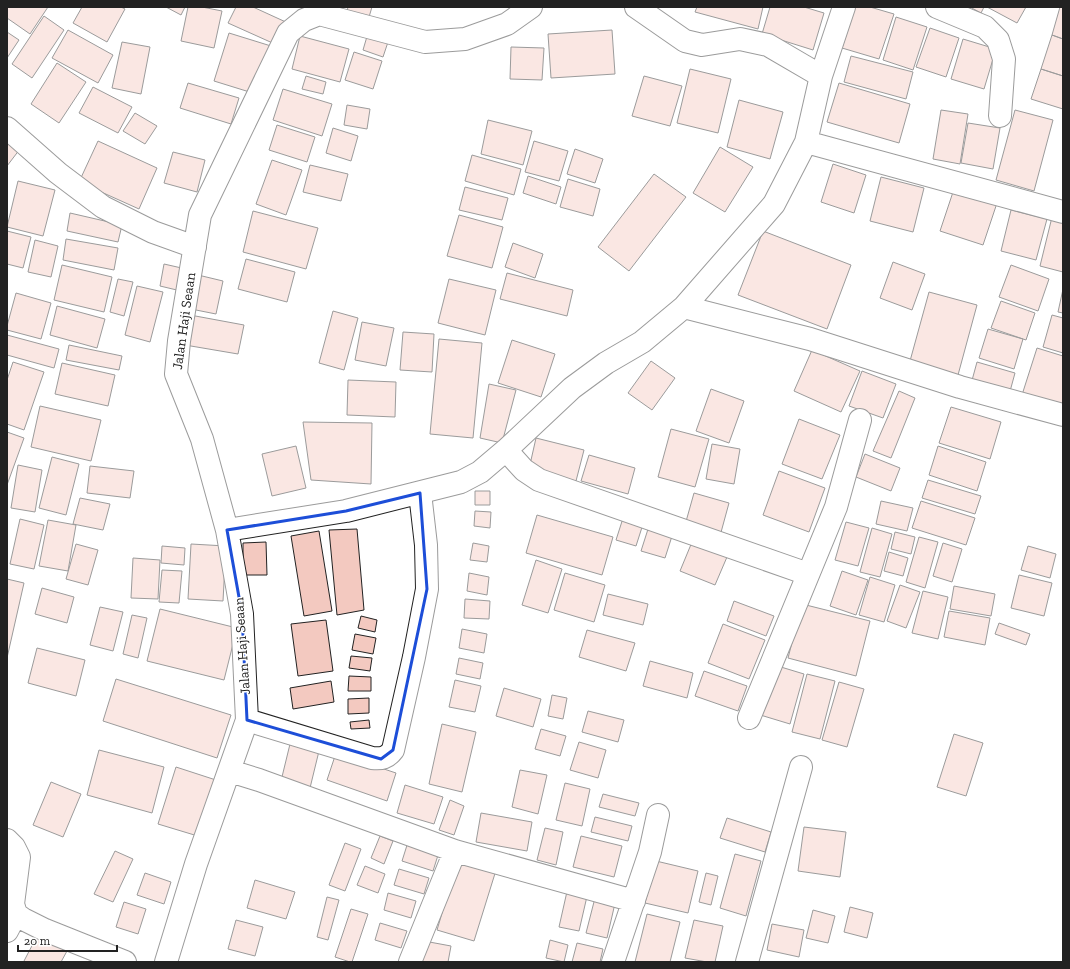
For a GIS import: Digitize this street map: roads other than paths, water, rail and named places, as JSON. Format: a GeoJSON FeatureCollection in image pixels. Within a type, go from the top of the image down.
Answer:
{"type":"FeatureCollection","features":[{"type":"Feature","properties":{"kind":"street","name":"Jalan Haji Seaan"},"geometry":{"type":"LineString","coordinates":[[166,962],[196,864],[247,720],[242,614],[227,530],[202,439],[176,374],[179,341],[200,215],[288,33],[304,20],[319,14],[425,42],[465,39],[507,24],[531,7]]}},
{"type":"Feature","properties":{"kind":"street"},"geometry":{"type":"LineString","coordinates":[[636,7],[685,41],[702,46],[740,39],[768,45],[821,76]]}},
{"type":"Feature","properties":{"kind":"street"},"geometry":{"type":"LineString","coordinates":[[227,530],[346,510],[461,482],[480,472],[506,450],[572,388],[606,363],[642,342],[684,307],[774,204],[806,142],[821,76],[844,7]]}},
{"type":"Feature","properties":{"kind":"street"},"geometry":{"type":"LineString","coordinates":[[937,7],[985,27],[998,40],[1004,59],[1000,116]]}},
{"type":"Feature","properties":{"kind":"street"},"geometry":{"type":"LineString","coordinates":[[7,128],[58,173],[103,207],[153,232],[195,247]]}},
{"type":"Feature","properties":{"kind":"street"},"geometry":{"type":"LineString","coordinates":[[806,142],[1063,212]]}},
{"type":"Feature","properties":{"kind":"street"},"geometry":{"type":"LineString","coordinates":[[684,307],[810,339],[960,387],[1063,415]]}},
{"type":"Feature","properties":{"kind":"street"},"geometry":{"type":"LineString","coordinates":[[749,718],[836,507],[860,420]]}},
{"type":"Feature","properties":{"kind":"street"},"geometry":{"type":"LineString","coordinates":[[506,450],[524,470],[539,480],[808,574]]}},
{"type":"Feature","properties":{"kind":"street"},"geometry":{"type":"LineString","coordinates":[[247,720],[372,758],[381,759],[388,756],[393,750],[414,657],[427,589],[426,545],[420,492]]}},
{"type":"Feature","properties":{"kind":"street"},"geometry":{"type":"LineString","coordinates":[[747,962],[801,767]]}},
{"type":"Feature","properties":{"kind":"street"},"geometry":{"type":"LineString","coordinates":[[230,771],[259,780],[455,851],[634,901]]}},
{"type":"Feature","properties":{"kind":"street"},"geometry":{"type":"LineString","coordinates":[[613,962],[650,852],[658,815]]}},
{"type":"Feature","properties":{"kind":"street"},"geometry":{"type":"LineString","coordinates":[[7,840],[14,847],[19,856],[12,922],[23,919],[45,930],[125,962]]}},
{"type":"Feature","properties":{"kind":"street"},"geometry":{"type":"LineString","coordinates":[[410,962],[455,851]]}}]}
